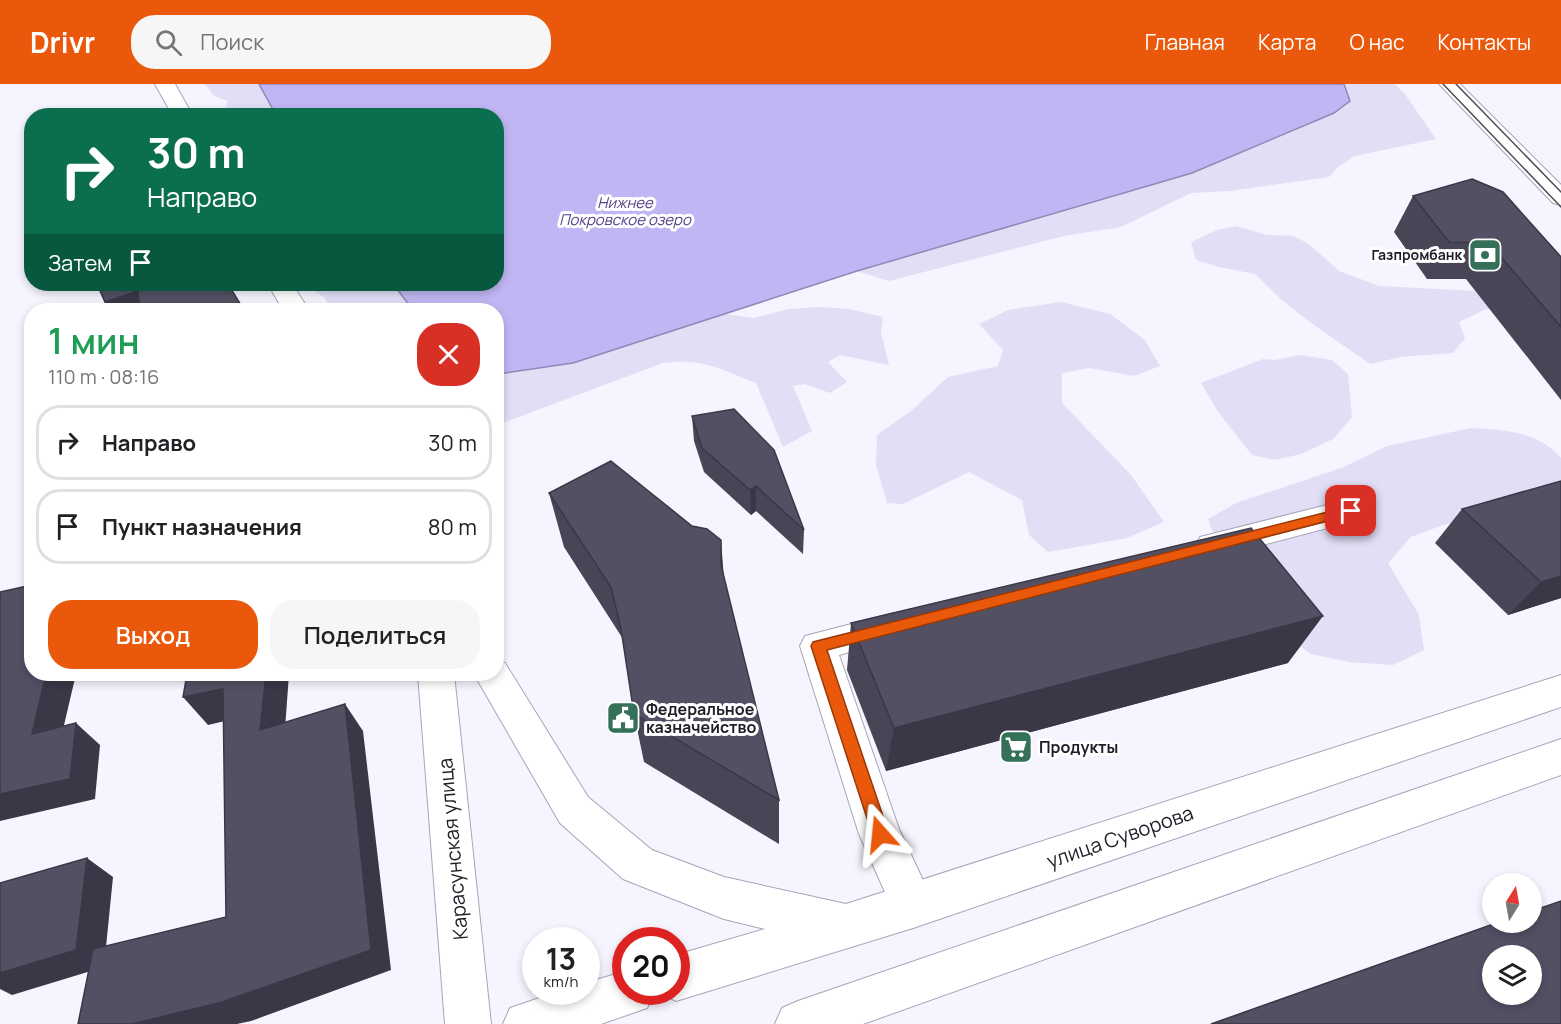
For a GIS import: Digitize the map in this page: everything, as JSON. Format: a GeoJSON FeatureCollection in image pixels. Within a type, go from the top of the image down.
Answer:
{"type":"FeatureCollection","features":[{"type":"Feature","properties":{"kind":"main road"},"geometry":{"type":"LineString","coordinates":[[165,84],[178,108]]}},
{"type":"Feature","properties":{"kind":"main road"},"geometry":{"type":"LineString","coordinates":[[1449,84],[1561,198]]}},
{"type":"Feature","properties":{"kind":"main road"},"geometry":{"type":"LineString","coordinates":[[1177,555],[1351,511]]}},
{"type":"Feature","properties":{"kind":"main road"},"geometry":{"type":"LineString","coordinates":[[913,906],[880,834],[818,646],[922,620]]}},
{"type":"Feature","properties":{"kind":"main road","name":"Карасунская улица"},"geometry":{"type":"LineString","coordinates":[[437,681],[468,1024]]}},
{"type":"Feature","properties":{"kind":"main road"},"geometry":{"type":"LineString","coordinates":[[496,681],[574,810],[638,865],[724,898],[844,926]]}},
{"type":"Feature","properties":{"kind":"main road","name":"улица Суворова"},"geometry":{"type":"LineString","coordinates":[[690,974],[913,906],[1561,690]]}},
{"type":"Feature","properties":{"kind":"main road"},"geometry":{"type":"LineString","coordinates":[[798,1024],[1561,757]]}},
{"type":"Feature","properties":{"kind":"main road"},"geometry":{"type":"LineString","coordinates":[[526,1024],[612,998]]}},
{"type":"Feature","properties":{"kind":"shaded area"},"geometry":{"type":"Polygon","coordinates":[[[205,84],[259,84],[272,108],[224,108],[228,101],[214,96],[205,84]]]}},
{"type":"Feature","properties":{"kind":"shaded area"},"geometry":{"type":"Polygon","coordinates":[[[1344,84],[1395,84],[1405,94],[1436,139],[1355,156],[1338,167],[1329,177],[1230,191],[1191,193],[1121,227],[1064,236],[889,281],[857,271],[1135,190],[1345,86],[1344,84]]]}},
{"type":"Feature","properties":{"kind":"shaded area"},"geometry":{"type":"Polygon","coordinates":[[[1236,226],[1267,235],[1293,236],[1309,244],[1339,271],[1379,286],[1518,293],[1518,312],[1486,309],[1459,322],[1465,338],[1453,353],[1401,357],[1370,364],[1307,320],[1255,274],[1196,260],[1191,242],[1217,230],[1236,226]]]}},
{"type":"Feature","properties":{"kind":"shaded area"},"geometry":{"type":"Polygon","coordinates":[[[314,291],[398,291],[408,303],[328,303],[325,298],[314,291]]]}},
{"type":"Feature","properties":{"kind":"shaded area"},"geometry":{"type":"Polygon","coordinates":[[[1061,302],[1110,314],[1145,340],[1160,366],[1134,376],[1089,368],[1062,373],[1062,403],[1131,475],[1164,522],[1127,538],[1048,552],[1029,535],[1022,500],[969,472],[903,504],[887,503],[876,465],[877,435],[911,411],[948,377],[998,366],[1003,350],[979,324],[1008,310],[1061,302]]]}},
{"type":"Feature","properties":{"kind":"shaded area"},"geometry":{"type":"Polygon","coordinates":[[[819,307],[849,309],[883,317],[881,332],[889,365],[840,355],[828,362],[847,382],[830,393],[804,384],[793,386],[812,431],[783,447],[756,383],[701,363],[663,363],[504,422],[504,371],[573,363],[725,314],[754,318],[788,309],[819,307]]]}},
{"type":"Feature","properties":{"kind":"shaded area"},"geometry":{"type":"Polygon","coordinates":[[[1299,355],[1332,360],[1348,374],[1352,417],[1333,439],[1301,454],[1275,460],[1252,455],[1219,413],[1201,383],[1263,359],[1275,360],[1299,355]]]}},
{"type":"Feature","properties":{"kind":"shaded area"},"geometry":{"type":"Polygon","coordinates":[[[1471,428],[1508,431],[1542,442],[1561,458],[1561,481],[1506,510],[1443,525],[1411,537],[1388,563],[1419,615],[1424,650],[1393,665],[1349,662],[1311,654],[1281,632],[1221,555],[1208,519],[1236,503],[1344,467],[1387,446],[1471,428]]]}},
{"type":"Feature","properties":{"kind":"water","name":"Нижнее Покровское озеро"},"geometry":{"type":"Polygon","coordinates":[[[259,84],[1344,84],[1350,101],[1334,113],[1192,173],[857,271],[573,363],[505,373],[504,303],[408,303],[398,291],[504,291],[504,108],[272,108],[259,84]]]}},
{"type":"Feature","properties":{"kind":"building"},"geometry":{"type":"Polygon","coordinates":[[[1472,179],[1503,192],[1561,257],[1561,327],[1489,243],[1449,242],[1413,196],[1472,179]]]}},
{"type":"Feature","properties":{"kind":"building"},"geometry":{"type":"Polygon","coordinates":[[[100,291],[138,291],[105,302],[100,291]]]}},
{"type":"Feature","properties":{"kind":"building"},"geometry":{"type":"Polygon","coordinates":[[[138,291],[232,291],[240,303],[139,303],[138,291]]]}},
{"type":"Feature","properties":{"kind":"building"},"geometry":{"type":"Polygon","coordinates":[[[734,409],[774,450],[804,530],[756,486],[750,490],[702,448],[692,416],[734,409]]]}},
{"type":"Feature","properties":{"kind":"building"},"geometry":{"type":"Polygon","coordinates":[[[611,461],[692,526],[707,529],[721,540],[721,565],[779,800],[634,714],[621,629],[611,587],[549,493],[611,461]]]}},
{"type":"Feature","properties":{"kind":"building"},"geometry":{"type":"Polygon","coordinates":[[[1561,481],[1561,576],[1541,582],[1462,509],[1561,481]]]}},
{"type":"Feature","properties":{"kind":"building"},"geometry":{"type":"Polygon","coordinates":[[[1251,528],[1323,616],[894,728],[851,623],[1251,528]]]}},
{"type":"Feature","properties":{"kind":"building"},"geometry":{"type":"Polygon","coordinates":[[[24,587],[24,681],[44,681],[32,734],[76,723],[70,779],[0,794],[0,592],[24,587]]]}},
{"type":"Feature","properties":{"kind":"building"},"geometry":{"type":"Polygon","coordinates":[[[186,681],[265,681],[260,730],[345,704],[371,950],[222,1002],[132,1024],[78,1024],[93,949],[226,917],[223,689],[183,697],[186,681]]]}},
{"type":"Feature","properties":{"kind":"building"},"geometry":{"type":"Polygon","coordinates":[[[87,858],[76,950],[0,973],[0,883],[87,858]]]}},
{"type":"Feature","properties":{"kind":"building"},"geometry":{"type":"Polygon","coordinates":[[[1561,901],[1561,1024],[1211,1024],[1482,928],[1482,933],[1542,933],[1542,908],[1561,901]]]}},
{"type":"Feature","properties":{"kind":"tram line"},"geometry":{"type":"LineString","coordinates":[[1443,84],[1561,207]]}},
{"type":"Feature","properties":{"kind":"tram line"},"geometry":{"type":"LineString","coordinates":[[1456,84],[1561,192]]}},
{"type":"Feature","properties":{"kind":"place","name":"Газпромбанк"},"geometry":{"type":"Point","coordinates":[1485,255]}},
{"type":"Feature","properties":{"kind":"place","name":"Федеральное казначейство"},"geometry":{"type":"Point","coordinates":[623,718]}},
{"type":"Feature","properties":{"kind":"place","name":"Продукты"},"geometry":{"type":"Point","coordinates":[1016,747]}},
{"type":"Feature","properties":{"kind":"route"},"geometry":{"type":"LineString","coordinates":[[880,834],[818,646],[1351,511]]}}]}
